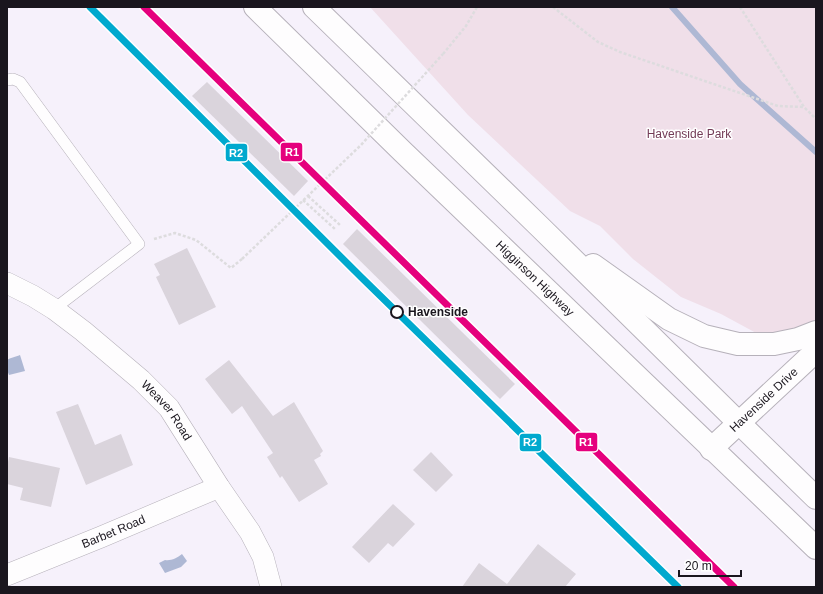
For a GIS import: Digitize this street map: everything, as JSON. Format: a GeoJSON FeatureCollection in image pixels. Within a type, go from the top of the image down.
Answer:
{"type":"FeatureCollection","features":[{"type":"Feature","properties":{"kind":"main road","name":"Higginson Highway"},"geometry":{"type":"LineString","coordinates":[[255,7],[403,152],[711,449],[816,548]]}},
{"type":"Feature","properties":{"kind":"main road"},"geometry":{"type":"LineString","coordinates":[[314,7],[816,498]]}},
{"type":"Feature","properties":{"kind":"main road"},"geometry":{"type":"LineString","coordinates":[[540,227],[669,318],[704,336],[738,344],[774,344],[798,339],[816,332]]}},
{"type":"Feature","properties":{"kind":"main road","name":"Havenside Drive"},"geometry":{"type":"LineString","coordinates":[[711,449],[816,351]]}},
{"type":"Feature","properties":{"kind":"street","name":"Weaver Road"},"geometry":{"type":"LineString","coordinates":[[7,283],[54,308],[83,330],[170,408],[219,487],[250,532],[262,557],[271,587]]}},
{"type":"Feature","properties":{"kind":"street","name":"Barbet Road"},"geometry":{"type":"LineString","coordinates":[[7,575],[219,487]]}},
{"type":"Feature","properties":{"kind":"lane"},"geometry":{"type":"LineString","coordinates":[[7,80],[13,79],[20,82],[140,244],[54,308]]}},
{"type":"Feature","properties":{"kind":"path"},"geometry":{"type":"LineString","coordinates":[[140,244],[175,233],[196,240],[231,268],[361,145],[443,54],[466,26],[477,7]]}},
{"type":"Feature","properties":{"kind":"path"},"geometry":{"type":"LineString","coordinates":[[553,7],[598,42],[620,52],[778,106],[804,107]]}},
{"type":"Feature","properties":{"kind":"path"},"geometry":{"type":"LineString","coordinates":[[740,7],[804,107],[816,118]]}},
{"type":"Feature","properties":{"kind":"path"},"geometry":{"type":"LineString","coordinates":[[308,196],[340,225]]}},
{"type":"Feature","properties":{"kind":"path"},"geometry":{"type":"LineString","coordinates":[[303,200],[336,230]]}},
{"type":"Feature","properties":{"kind":"green space","name":"Havenside Park"},"geometry":{"type":"Polygon","coordinates":[[[370,7],[816,7],[816,331],[773,342],[721,314],[681,297],[633,259],[600,226],[570,211],[468,115],[370,7]]]}},
{"type":"Feature","properties":{"kind":"water"},"geometry":{"type":"Polygon","coordinates":[[[20,355],[25,371],[9,375],[7,370],[7,360],[20,355]]]}},
{"type":"Feature","properties":{"kind":"water"},"geometry":{"type":"Polygon","coordinates":[[[182,554],[187,561],[181,567],[165,573],[159,563],[165,560],[174,559],[182,554]]]}},
{"type":"Feature","properties":{"kind":"building"},"geometry":{"type":"Polygon","coordinates":[[[207,82],[308,181],[294,196],[192,96],[207,82]]]}},
{"type":"Feature","properties":{"kind":"building"},"geometry":{"type":"Polygon","coordinates":[[[357,229],[515,384],[500,399],[343,244],[357,229]]]}},
{"type":"Feature","properties":{"kind":"building"},"geometry":{"type":"Polygon","coordinates":[[[187,248],[216,307],[179,325],[156,277],[160,275],[154,264],[187,248]]]}},
{"type":"Feature","properties":{"kind":"building"},"geometry":{"type":"Polygon","coordinates":[[[229,360],[273,416],[294,402],[323,451],[320,454],[321,456],[314,460],[328,484],[299,502],[282,476],[280,478],[267,457],[273,453],[242,406],[232,414],[205,379],[229,360]]]}},
{"type":"Feature","properties":{"kind":"building"},"geometry":{"type":"Polygon","coordinates":[[[78,404],[95,445],[121,434],[133,465],[86,485],[56,412],[78,404]]]}},
{"type":"Feature","properties":{"kind":"building"},"geometry":{"type":"Polygon","coordinates":[[[431,452],[453,475],[436,492],[413,470],[431,452]]]}},
{"type":"Feature","properties":{"kind":"building"},"geometry":{"type":"Polygon","coordinates":[[[9,457],[60,468],[51,507],[20,500],[23,488],[7,484],[7,467],[9,457]]]}},
{"type":"Feature","properties":{"kind":"building"},"geometry":{"type":"Polygon","coordinates":[[[393,504],[415,524],[393,547],[388,543],[369,563],[352,547],[393,504]]]}},
{"type":"Feature","properties":{"kind":"building"},"geometry":{"type":"Polygon","coordinates":[[[538,544],[576,574],[565,587],[462,587],[479,563],[507,584],[538,544]]]}},
{"type":"Feature","properties":{"kind":"waterway"},"geometry":{"type":"LineString","coordinates":[[672,7],[740,84],[816,152]]}},
{"type":"Feature","properties":{"kind":"transit line","name":"R2"},"geometry":{"type":"LineString","coordinates":[[90,7],[361,277],[678,587]]}},
{"type":"Feature","properties":{"kind":"transit line","name":"R1"},"geometry":{"type":"LineString","coordinates":[[144,7],[734,587]]}},
{"type":"Feature","properties":{"kind":"place","name":"Havenside"},"geometry":{"type":"Point","coordinates":[397,312]}}]}
